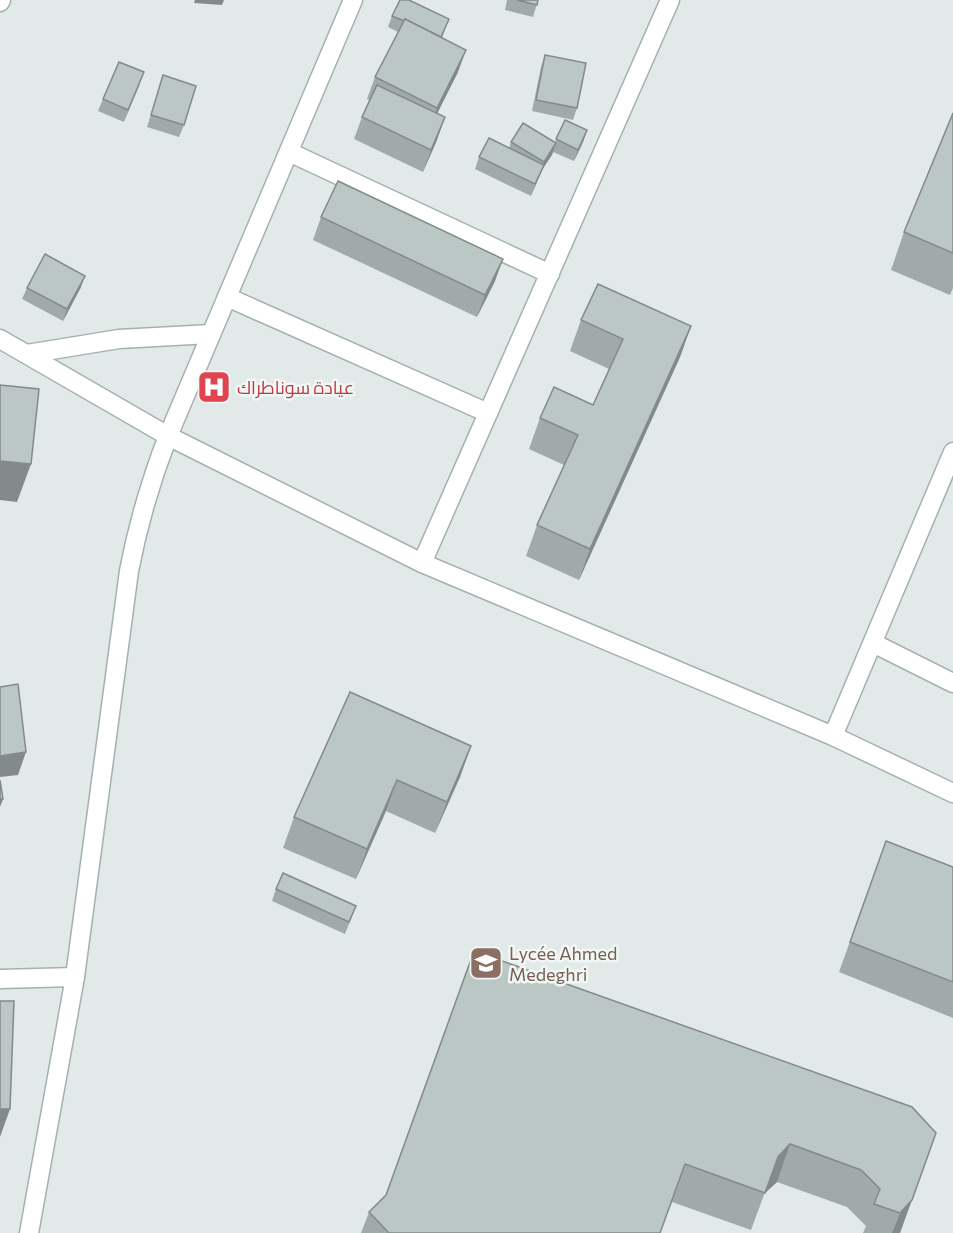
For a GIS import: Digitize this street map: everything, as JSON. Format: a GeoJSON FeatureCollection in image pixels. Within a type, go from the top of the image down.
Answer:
{"type":"FeatureCollection","features":[{"type":"Feature","properties":{"kind":"street"},"geometry":{"type":"LineString","coordinates":[[29,1233],[75,976],[129,571],[137,527],[168,436],[353,0]]}},
{"type":"Feature","properties":{"kind":"street"},"geometry":{"type":"LineString","coordinates":[[422,563],[670,0]]}},
{"type":"Feature","properties":{"kind":"street"},"geometry":{"type":"LineString","coordinates":[[289,152],[550,274]]}},
{"type":"Feature","properties":{"kind":"street"},"geometry":{"type":"LineString","coordinates":[[227,297],[488,413]]}},
{"type":"Feature","properties":{"kind":"street"},"geometry":{"type":"LineString","coordinates":[[27,354],[119,339],[211,334]]}},
{"type":"Feature","properties":{"kind":"street"},"geometry":{"type":"LineString","coordinates":[[0,339],[168,436],[422,563],[833,736],[953,793]]}},
{"type":"Feature","properties":{"kind":"street"},"geometry":{"type":"LineString","coordinates":[[833,736],[953,452]]}},
{"type":"Feature","properties":{"kind":"street"},"geometry":{"type":"LineString","coordinates":[[873,643],[953,683]]}},
{"type":"Feature","properties":{"kind":"street"},"geometry":{"type":"LineString","coordinates":[[0,979],[75,976]]}},
{"type":"Feature","properties":{"kind":"building"},"geometry":{"type":"Polygon","coordinates":[[[400,0],[409,0],[449,19],[441,37],[405,19],[404,21],[392,16],[400,0]]]}},
{"type":"Feature","properties":{"kind":"building"},"geometry":{"type":"Polygon","coordinates":[[[517,0],[538,0],[537,5],[517,0]]]}},
{"type":"Feature","properties":{"kind":"building"},"geometry":{"type":"Polygon","coordinates":[[[405,19],[466,50],[437,108],[375,77],[405,19]]]}},
{"type":"Feature","properties":{"kind":"building"},"geometry":{"type":"Polygon","coordinates":[[[545,55],[586,63],[577,108],[536,100],[545,55]]]}},
{"type":"Feature","properties":{"kind":"building"},"geometry":{"type":"Polygon","coordinates":[[[119,62],[144,72],[128,110],[103,99],[119,62]]]}},
{"type":"Feature","properties":{"kind":"building"},"geometry":{"type":"Polygon","coordinates":[[[163,75],[196,86],[184,125],[151,115],[163,75]]]}},
{"type":"Feature","properties":{"kind":"building"},"geometry":{"type":"Polygon","coordinates":[[[377,85],[445,117],[431,150],[362,117],[377,85]]]}},
{"type":"Feature","properties":{"kind":"building"},"geometry":{"type":"Polygon","coordinates":[[[953,113],[953,253],[904,232],[953,113]]]}},
{"type":"Feature","properties":{"kind":"building"},"geometry":{"type":"Polygon","coordinates":[[[565,120],[587,130],[578,150],[556,139],[565,120]]]}},
{"type":"Feature","properties":{"kind":"building"},"geometry":{"type":"Polygon","coordinates":[[[523,123],[556,143],[544,162],[511,142],[523,123]]]}},
{"type":"Feature","properties":{"kind":"building"},"geometry":{"type":"Polygon","coordinates":[[[489,138],[544,165],[535,184],[479,157],[489,138]]]}},
{"type":"Feature","properties":{"kind":"building"},"geometry":{"type":"Polygon","coordinates":[[[338,181],[503,259],[485,295],[321,217],[338,181]]]}},
{"type":"Feature","properties":{"kind":"building"},"geometry":{"type":"Polygon","coordinates":[[[45,254],[85,276],[67,309],[27,288],[45,254]]]}},
{"type":"Feature","properties":{"kind":"building"},"geometry":{"type":"Polygon","coordinates":[[[598,284],[691,326],[590,549],[537,525],[578,435],[540,418],[554,387],[593,405],[623,339],[581,320],[598,284]]]}},
{"type":"Feature","properties":{"kind":"building"},"geometry":{"type":"Polygon","coordinates":[[[0,385],[39,389],[31,464],[0,461],[0,385]]]}},
{"type":"Feature","properties":{"kind":"building"},"geometry":{"type":"Polygon","coordinates":[[[18,684],[26,752],[0,756],[0,687],[18,684]]]}},
{"type":"Feature","properties":{"kind":"building"},"geometry":{"type":"Polygon","coordinates":[[[350,692],[471,746],[447,802],[397,780],[367,849],[294,817],[350,692]]]}},
{"type":"Feature","properties":{"kind":"building"},"geometry":{"type":"Polygon","coordinates":[[[0,780],[3,799],[0,799],[0,780]]]}},
{"type":"Feature","properties":{"kind":"building"},"geometry":{"type":"Polygon","coordinates":[[[886,841],[953,867],[953,982],[850,942],[886,841]]]}},
{"type":"Feature","properties":{"kind":"building"},"geometry":{"type":"Polygon","coordinates":[[[283,873],[356,906],[349,922],[276,889],[283,873]]]}},
{"type":"Feature","properties":{"kind":"building"},"geometry":{"type":"Polygon","coordinates":[[[474,951],[912,1107],[936,1133],[912,1200],[900,1213],[874,1204],[880,1189],[861,1170],[790,1144],[778,1157],[765,1193],[685,1164],[660,1233],[389,1233],[369,1212],[386,1195],[474,951]]]}},
{"type":"Feature","properties":{"kind":"building"},"geometry":{"type":"Polygon","coordinates":[[[0,1001],[14,1001],[10,1109],[0,1109],[0,1001]]]}},
{"type":"Feature","properties":{"kind":"place","name":"عيادة سوناطراك"},"geometry":{"type":"Point","coordinates":[214,387]}},
{"type":"Feature","properties":{"kind":"place","name":"Lycée Ahmed Medeghri"},"geometry":{"type":"Point","coordinates":[486,963]}}]}
